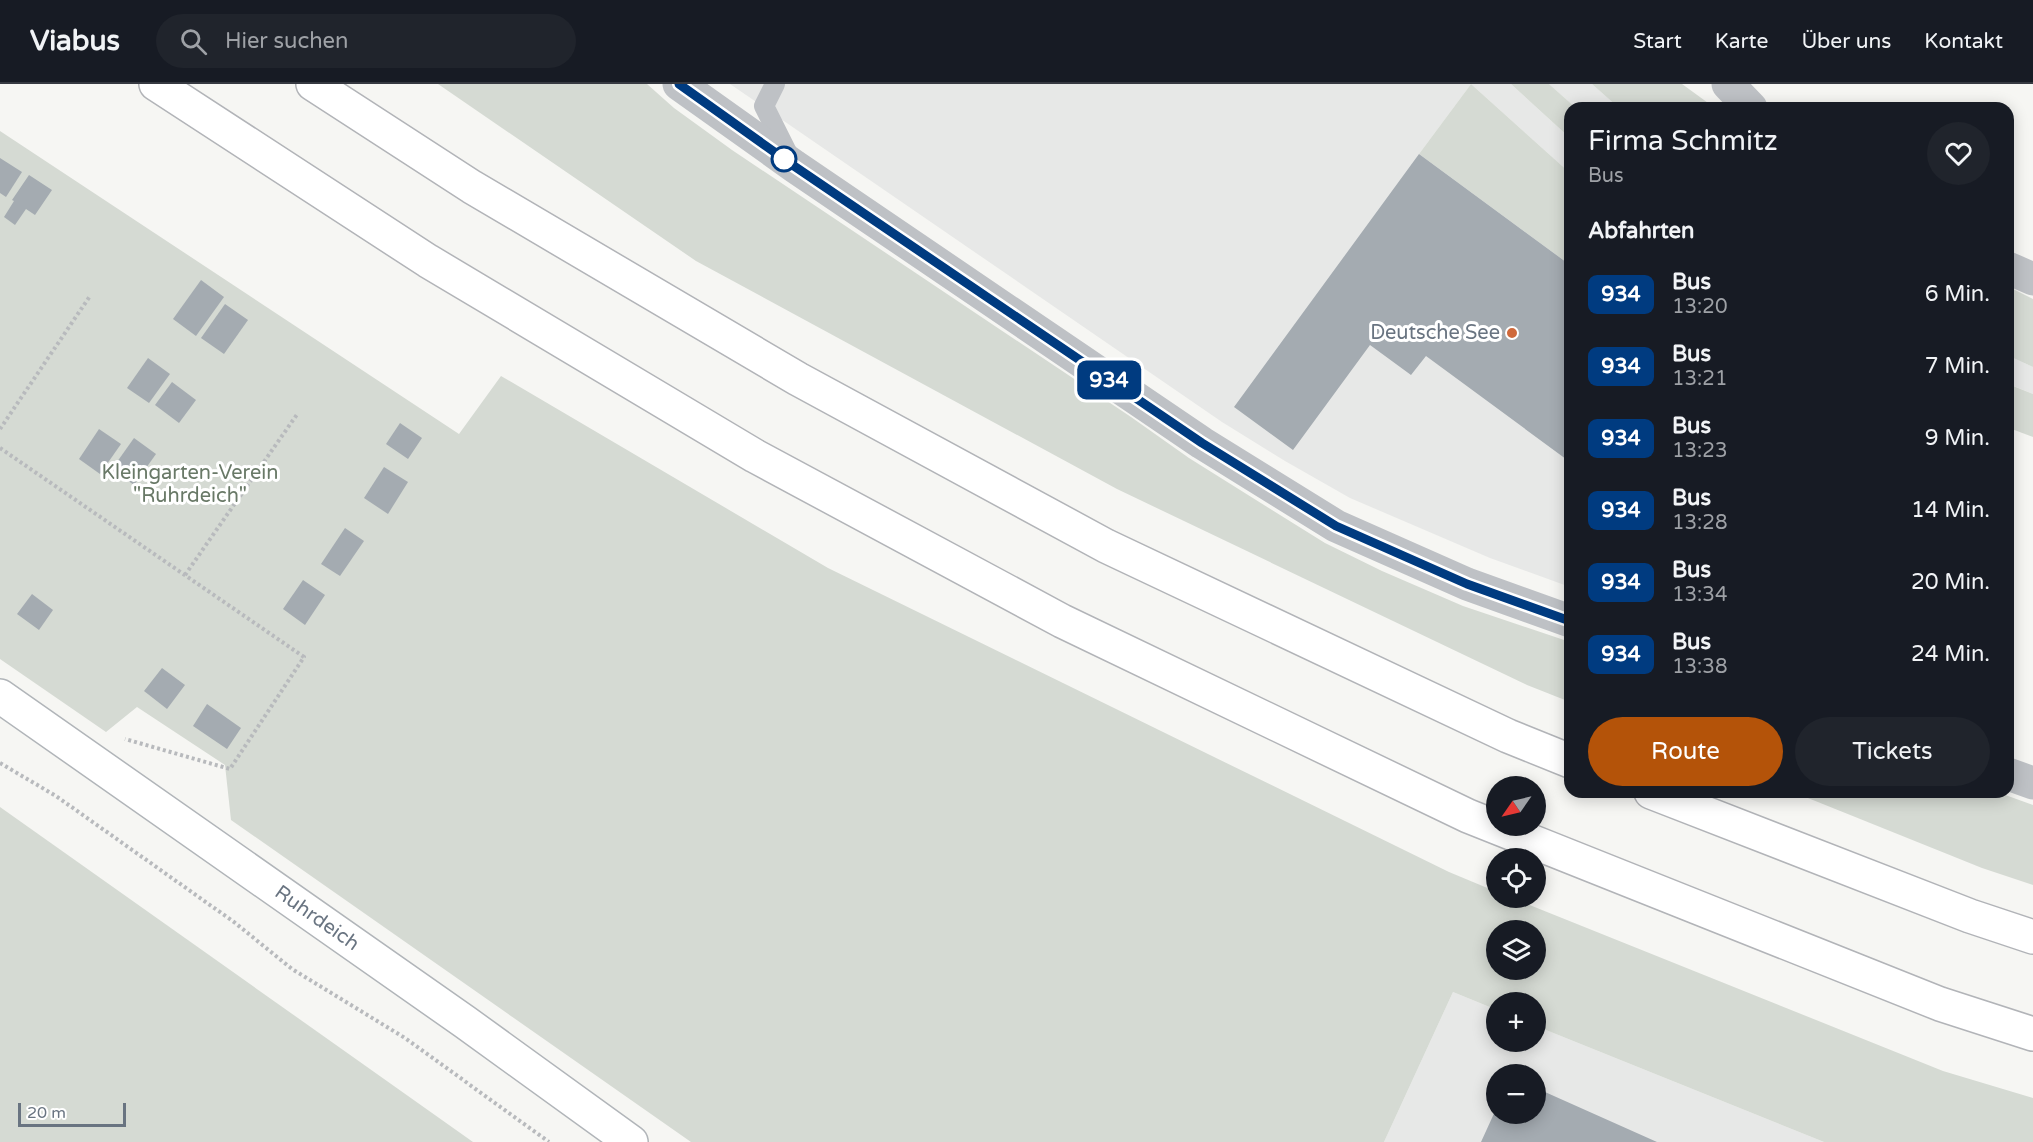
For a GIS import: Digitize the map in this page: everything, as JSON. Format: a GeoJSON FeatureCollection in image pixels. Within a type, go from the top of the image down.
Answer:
{"type":"FeatureCollection","features":[{"type":"Feature","properties":{"kind":"main road"},"geometry":{"type":"LineString","coordinates":[[156,84],[428,261],[745,450],[1062,621],[1468,816],[1940,1004],[2033,1034]]}},
{"type":"Feature","properties":{"kind":"main road"},"geometry":{"type":"LineString","coordinates":[[313,84],[472,187],[798,379],[1096,540],[1508,736],[1564,759]]}},
{"type":"Feature","properties":{"kind":"main road","name":"Ruhrdeich"},"geometry":{"type":"LineString","coordinates":[[0,696],[632,1142]]}},
{"type":"Feature","properties":{"kind":"main road"},"geometry":{"type":"LineString","coordinates":[[1666,798],[1970,916],[2033,937]]}},
{"type":"Feature","properties":{"kind":"street"},"geometry":{"type":"LineString","coordinates":[[679,84],[794,166],[1202,443],[1336,526],[1467,584],[1564,619]]}},
{"type":"Feature","properties":{"kind":"street"},"geometry":{"type":"LineString","coordinates":[[1728,84],[1745,102]]}},
{"type":"Feature","properties":{"kind":"street"},"geometry":{"type":"LineString","coordinates":[[2014,271],[2033,279]]}},
{"type":"Feature","properties":{"kind":"street"},"geometry":{"type":"LineString","coordinates":[[2014,776],[2033,783]]}},
{"type":"Feature","properties":{"kind":"lane"},"geometry":{"type":"LineString","coordinates":[[775,84],[764,106],[794,166]]}},
{"type":"Feature","properties":{"kind":"path"},"geometry":{"type":"LineString","coordinates":[[0,429],[90,296]]}},
{"type":"Feature","properties":{"kind":"path"},"geometry":{"type":"LineString","coordinates":[[185,575],[298,413]]}},
{"type":"Feature","properties":{"kind":"path"},"geometry":{"type":"LineString","coordinates":[[0,448],[304,657],[230,769],[123,738],[92,760]]}},
{"type":"Feature","properties":{"kind":"path"},"geometry":{"type":"LineString","coordinates":[[0,763],[56,796],[234,922],[292,969],[405,1038],[549,1142]]}},
{"type":"Feature","properties":{"kind":"shaded area"},"geometry":{"type":"Polygon","coordinates":[[[730,84],[1471,84],[1419,154],[1564,261],[1564,585],[1490,558],[1350,498],[1222,422],[730,84]]]}},
{"type":"Feature","properties":{"kind":"shaded area"},"geometry":{"type":"Polygon","coordinates":[[[1471,84],[1511,84],[1564,133],[1564,168],[1471,84]]]}},
{"type":"Feature","properties":{"kind":"shaded area"},"geometry":{"type":"Polygon","coordinates":[[[1549,84],[1592,84],[1612,102],[1569,102],[1549,84]]]}},
{"type":"Feature","properties":{"kind":"shaded area"},"geometry":{"type":"Polygon","coordinates":[[[2014,358],[2033,367],[2033,394],[2014,386],[2014,358]]]}},
{"type":"Feature","properties":{"kind":"shaded area"},"geometry":{"type":"Polygon","coordinates":[[[1453,992],[1486,1006],[1486,1052],[1546,1052],[1546,1030],[1824,1142],[1384,1142],[1453,992]]]}},
{"type":"Feature","properties":{"kind":"green space"},"geometry":{"type":"Polygon","coordinates":[[[438,84],[647,84],[674,108],[732,150],[1189,458],[1325,543],[1463,606],[1564,640],[1564,700],[1527,685],[1117,489],[696,261],[438,84]]]}},
{"type":"Feature","properties":{"kind":"green space"},"geometry":{"type":"Polygon","coordinates":[[[1471,84],[1564,168],[1564,261],[1419,154],[1471,84]]]}},
{"type":"Feature","properties":{"kind":"green space"},"geometry":{"type":"Polygon","coordinates":[[[1511,84],[1549,84],[1569,102],[1564,102],[1564,133],[1511,84]]]}},
{"type":"Feature","properties":{"kind":"green space"},"geometry":{"type":"Polygon","coordinates":[[[1592,84],[1682,84],[1707,102],[1612,102],[1592,84]]]}},
{"type":"Feature","properties":{"kind":"green space","name":"Kleingarten-Verein \"Ruhrdeich\""},"geometry":{"type":"Polygon","coordinates":[[[0,131],[459,434],[501,376],[828,568],[1449,872],[1486,887],[1486,908],[1537,908],[1943,1071],[2033,1098],[2033,1142],[1824,1142],[1546,1030],[1546,992],[1486,992],[1486,1006],[1453,992],[1384,1142],[691,1142],[231,820],[225,765],[137,707],[106,732],[0,659],[0,131]]]}},
{"type":"Feature","properties":{"kind":"green space"},"geometry":{"type":"Polygon","coordinates":[[[2014,290],[2033,299],[2033,367],[2014,358],[2014,290]]]}},
{"type":"Feature","properties":{"kind":"green space"},"geometry":{"type":"Polygon","coordinates":[[[2014,386],[2033,394],[2033,437],[2014,430],[2014,386]]]}},
{"type":"Feature","properties":{"kind":"green space"},"geometry":{"type":"Polygon","coordinates":[[[1808,798],[2014,798],[2033,805],[2033,885],[1982,868],[1808,798]]]}},
{"type":"Feature","properties":{"kind":"green space"},"geometry":{"type":"Polygon","coordinates":[[[0,807],[473,1142],[0,1142],[0,807]]]}},
{"type":"Feature","properties":{"kind":"building"},"geometry":{"type":"Polygon","coordinates":[[[1419,154],[1564,261],[1564,458],[1426,356],[1411,375],[1370,345],[1293,450],[1234,407],[1419,154]]]}},
{"type":"Feature","properties":{"kind":"building"},"geometry":{"type":"Polygon","coordinates":[[[0,158],[22,172],[6,197],[0,193],[0,158]]]}},
{"type":"Feature","properties":{"kind":"building"},"geometry":{"type":"Polygon","coordinates":[[[29,175],[52,190],[35,215],[26,209],[15,225],[4,217],[14,201],[12,200],[29,175]]]}},
{"type":"Feature","properties":{"kind":"building"},"geometry":{"type":"Polygon","coordinates":[[[201,280],[224,297],[196,336],[173,319],[201,280]]]}},
{"type":"Feature","properties":{"kind":"building"},"geometry":{"type":"Polygon","coordinates":[[[225,304],[248,320],[224,354],[201,338],[225,304]]]}},
{"type":"Feature","properties":{"kind":"building"},"geometry":{"type":"Polygon","coordinates":[[[148,358],[170,374],[149,403],[127,388],[148,358]]]}},
{"type":"Feature","properties":{"kind":"building"},"geometry":{"type":"Polygon","coordinates":[[[172,382],[196,400],[179,423],[155,405],[172,382]]]}},
{"type":"Feature","properties":{"kind":"building"},"geometry":{"type":"Polygon","coordinates":[[[400,423],[422,438],[408,459],[386,444],[400,423]]]}},
{"type":"Feature","properties":{"kind":"building"},"geometry":{"type":"Polygon","coordinates":[[[99,429],[121,444],[100,474],[79,459],[99,429]]]}},
{"type":"Feature","properties":{"kind":"building"},"geometry":{"type":"Polygon","coordinates":[[[134,438],[156,454],[134,485],[112,469],[134,438]]]}},
{"type":"Feature","properties":{"kind":"building"},"geometry":{"type":"Polygon","coordinates":[[[384,467],[408,482],[388,514],[364,498],[384,467]]]}},
{"type":"Feature","properties":{"kind":"building"},"geometry":{"type":"Polygon","coordinates":[[[345,528],[364,541],[340,576],[321,564],[345,528]]]}},
{"type":"Feature","properties":{"kind":"building"},"geometry":{"type":"Polygon","coordinates":[[[303,580],[325,595],[305,625],[283,609],[303,580]]]}},
{"type":"Feature","properties":{"kind":"building"},"geometry":{"type":"Polygon","coordinates":[[[32,594],[53,610],[39,630],[17,614],[32,594]]]}},
{"type":"Feature","properties":{"kind":"building"},"geometry":{"type":"Polygon","coordinates":[[[162,668],[185,685],[167,709],[144,691],[162,668]]]}},
{"type":"Feature","properties":{"kind":"building"},"geometry":{"type":"Polygon","coordinates":[[[207,704],[241,728],[227,749],[193,726],[207,704]]]}},
{"type":"Feature","properties":{"kind":"building"},"geometry":{"type":"Polygon","coordinates":[[[1546,1092],[1657,1142],[1481,1142],[1489,1124],[1546,1124],[1546,1092]]]}},
{"type":"Feature","properties":{"kind":"bus line","name":"934"},"geometry":{"type":"LineString","coordinates":[[679,84],[794,166],[1202,443],[1336,526],[1467,584],[1564,619]]}},
{"type":"Feature","properties":{"kind":"place","name":"Deutsche See"},"geometry":{"type":"Point","coordinates":[1512,333]}}]}
